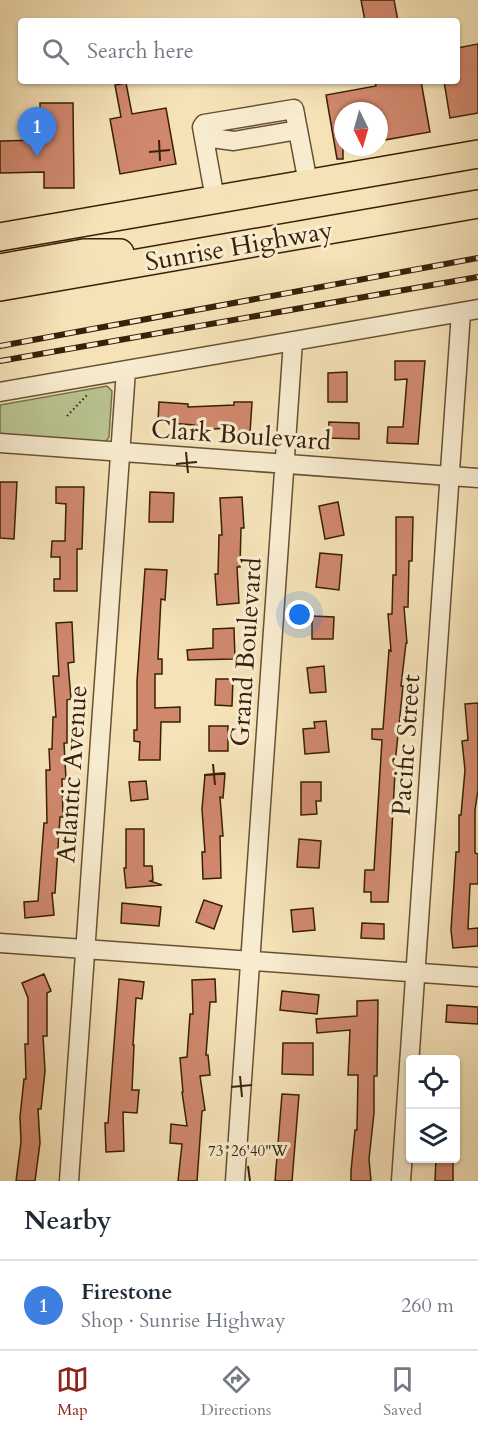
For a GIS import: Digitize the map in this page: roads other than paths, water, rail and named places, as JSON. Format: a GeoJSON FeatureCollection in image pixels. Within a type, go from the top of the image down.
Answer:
{"type":"FeatureCollection","features":[{"type":"Feature","properties":{"kind":"highway","name":"Sunrise Highway"},"geometry":{"type":"LineString","coordinates":[[0,237],[478,154]]}},
{"type":"Feature","properties":{"kind":"highway","name":"Sunrise Highway"},"geometry":{"type":"LineString","coordinates":[[0,287],[478,204]]}},
{"type":"Feature","properties":{"kind":"highway"},"geometry":{"type":"LineString","coordinates":[[0,268],[84,253],[203,252]]}},
{"type":"Feature","properties":{"kind":"street"},"geometry":{"type":"LineString","coordinates":[[215,199],[202,127],[204,124],[292,109],[295,111],[308,183]]}},
{"type":"Feature","properties":{"kind":"street"},"geometry":{"type":"LineString","coordinates":[[0,392],[470,310]]}},
{"type":"Feature","properties":{"kind":"street","name":"Pacific Street"},"geometry":{"type":"LineString","coordinates":[[401,1181],[451,476],[470,310]]}},
{"type":"Feature","properties":{"kind":"street","name":"Grand Boulevard"},"geometry":{"type":"LineString","coordinates":[[235,1181],[293,341]]}},
{"type":"Feature","properties":{"kind":"street","name":"Atlantic Avenue"},"geometry":{"type":"LineString","coordinates":[[69,1181],[126,370]]}},
{"type":"Feature","properties":{"kind":"street","name":"Clark Boulevard"},"geometry":{"type":"LineString","coordinates":[[0,443],[478,478]]}},
{"type":"Feature","properties":{"kind":"street"},"geometry":{"type":"LineString","coordinates":[[0,943],[478,977]]}},
{"type":"Feature","properties":{"kind":"railway"},"geometry":{"type":"LineString","coordinates":[[0,346],[478,258]]}},
{"type":"Feature","properties":{"kind":"railway"},"geometry":{"type":"LineString","coordinates":[[0,361],[478,277]]}},
{"type":"Feature","properties":{"kind":"place","name":"Firestone"},"geometry":{"type":"Point","coordinates":[37,157]}}]}
